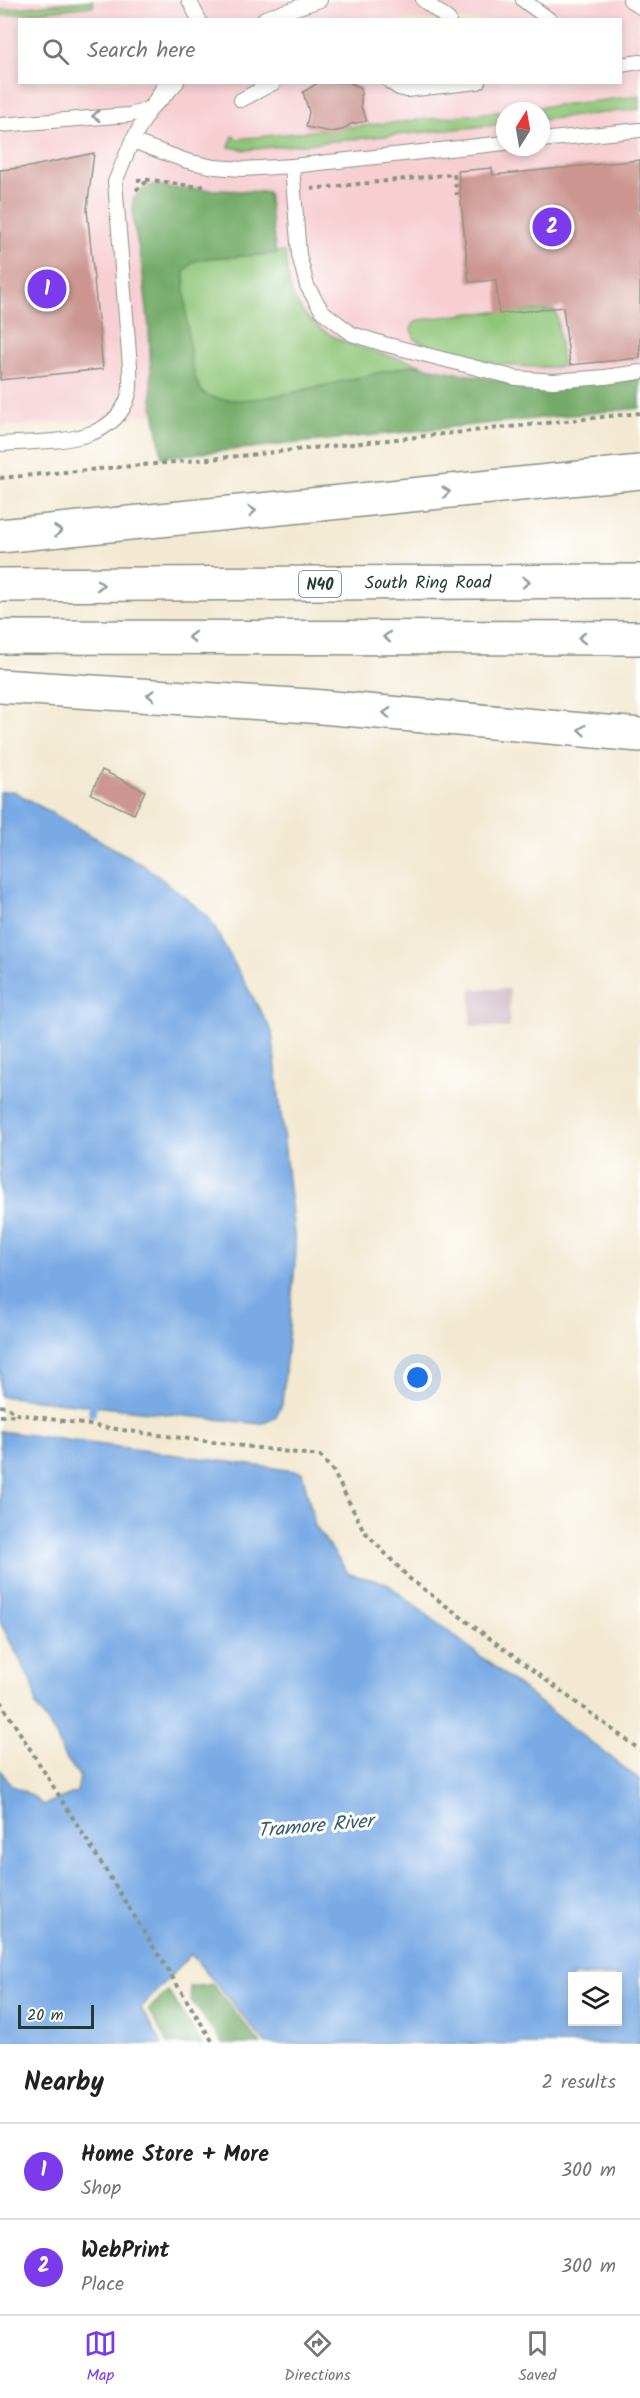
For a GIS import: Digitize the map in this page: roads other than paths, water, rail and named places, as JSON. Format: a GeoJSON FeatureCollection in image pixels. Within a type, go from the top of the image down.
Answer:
{"type":"FeatureCollection","features":[{"type":"Feature","properties":{"kind":"highway"},"geometry":{"type":"LineString","coordinates":[[0,536],[640,472]]}},
{"type":"Feature","properties":{"kind":"highway","name":"South Ring Road"},"geometry":{"type":"LineString","coordinates":[[0,585],[640,581]]}},
{"type":"Feature","properties":{"kind":"highway"},"geometry":{"type":"LineString","coordinates":[[0,637],[640,638]]}},
{"type":"Feature","properties":{"kind":"highway"},"geometry":{"type":"LineString","coordinates":[[0,684],[310,706],[640,735]]}},
{"type":"Feature","properties":{"kind":"lane"},"geometry":{"type":"LineString","coordinates":[[265,18],[274,0]]}},
{"type":"Feature","properties":{"kind":"lane"},"geometry":{"type":"LineString","coordinates":[[268,18],[320,0]]}},
{"type":"Feature","properties":{"kind":"lane"},"geometry":{"type":"LineString","coordinates":[[423,0],[446,18]]}},
{"type":"Feature","properties":{"kind":"lane"},"geometry":{"type":"LineString","coordinates":[[523,0],[547,18]]}},
{"type":"Feature","properties":{"kind":"lane"},"geometry":{"type":"LineString","coordinates":[[630,0],[640,7]]}},
{"type":"Feature","properties":{"kind":"lane"},"geometry":{"type":"LineString","coordinates":[[622,65],[640,62]]}},
{"type":"Feature","properties":{"kind":"lane"},"geometry":{"type":"LineString","coordinates":[[0,444],[83,437],[112,423],[123,409],[129,392],[130,366],[114,192],[118,172],[132,141],[165,84]]}},
{"type":"Feature","properties":{"kind":"lane"},"geometry":{"type":"LineString","coordinates":[[0,125],[129,115],[153,107],[175,84]]}},
{"type":"Feature","properties":{"kind":"lane"},"geometry":{"type":"LineString","coordinates":[[241,100],[271,84]]}},
{"type":"Feature","properties":{"kind":"lane"},"geometry":{"type":"LineString","coordinates":[[394,84],[407,90],[460,84]]}},
{"type":"Feature","properties":{"kind":"lane"},"geometry":{"type":"LineString","coordinates":[[550,139],[640,130]]}},
{"type":"Feature","properties":{"kind":"lane"},"geometry":{"type":"LineString","coordinates":[[132,141],[187,161],[214,167],[243,169],[292,166],[496,144]]}},
{"type":"Feature","properties":{"kind":"lane"},"geometry":{"type":"LineString","coordinates":[[292,166],[299,255],[307,286],[322,311],[352,334],[516,378],[553,381],[640,372]]}},
{"type":"Feature","properties":{"kind":"water"},"geometry":{"type":"Polygon","coordinates":[[[13,791],[145,866],[208,916],[272,1032],[296,1252],[282,1404],[275,1418],[261,1424],[0,1396],[0,792],[13,791]]]}},
{"type":"Feature","properties":{"kind":"water","name":"Tramore River"},"geometry":{"type":"Polygon","coordinates":[[[0,1431],[302,1472],[315,1526],[349,1574],[386,1583],[640,1780],[640,2044],[266,2044],[191,1954],[141,2008],[162,2044],[0,2044],[0,1770],[11,1785],[31,1795],[43,1805],[77,1792],[80,1777],[63,1754],[56,1735],[36,1706],[33,1685],[0,1622],[0,1431]]]}},
{"type":"Feature","properties":{"kind":"waterway"},"geometry":{"type":"LineString","coordinates":[[92,1413],[93,1397]]}},
{"type":"Feature","properties":{"kind":"place","name":"WebPrint"},"geometry":{"type":"Point","coordinates":[552,227]}},
{"type":"Feature","properties":{"kind":"place","name":"Home Store + More"},"geometry":{"type":"Point","coordinates":[47,289]}}]}
